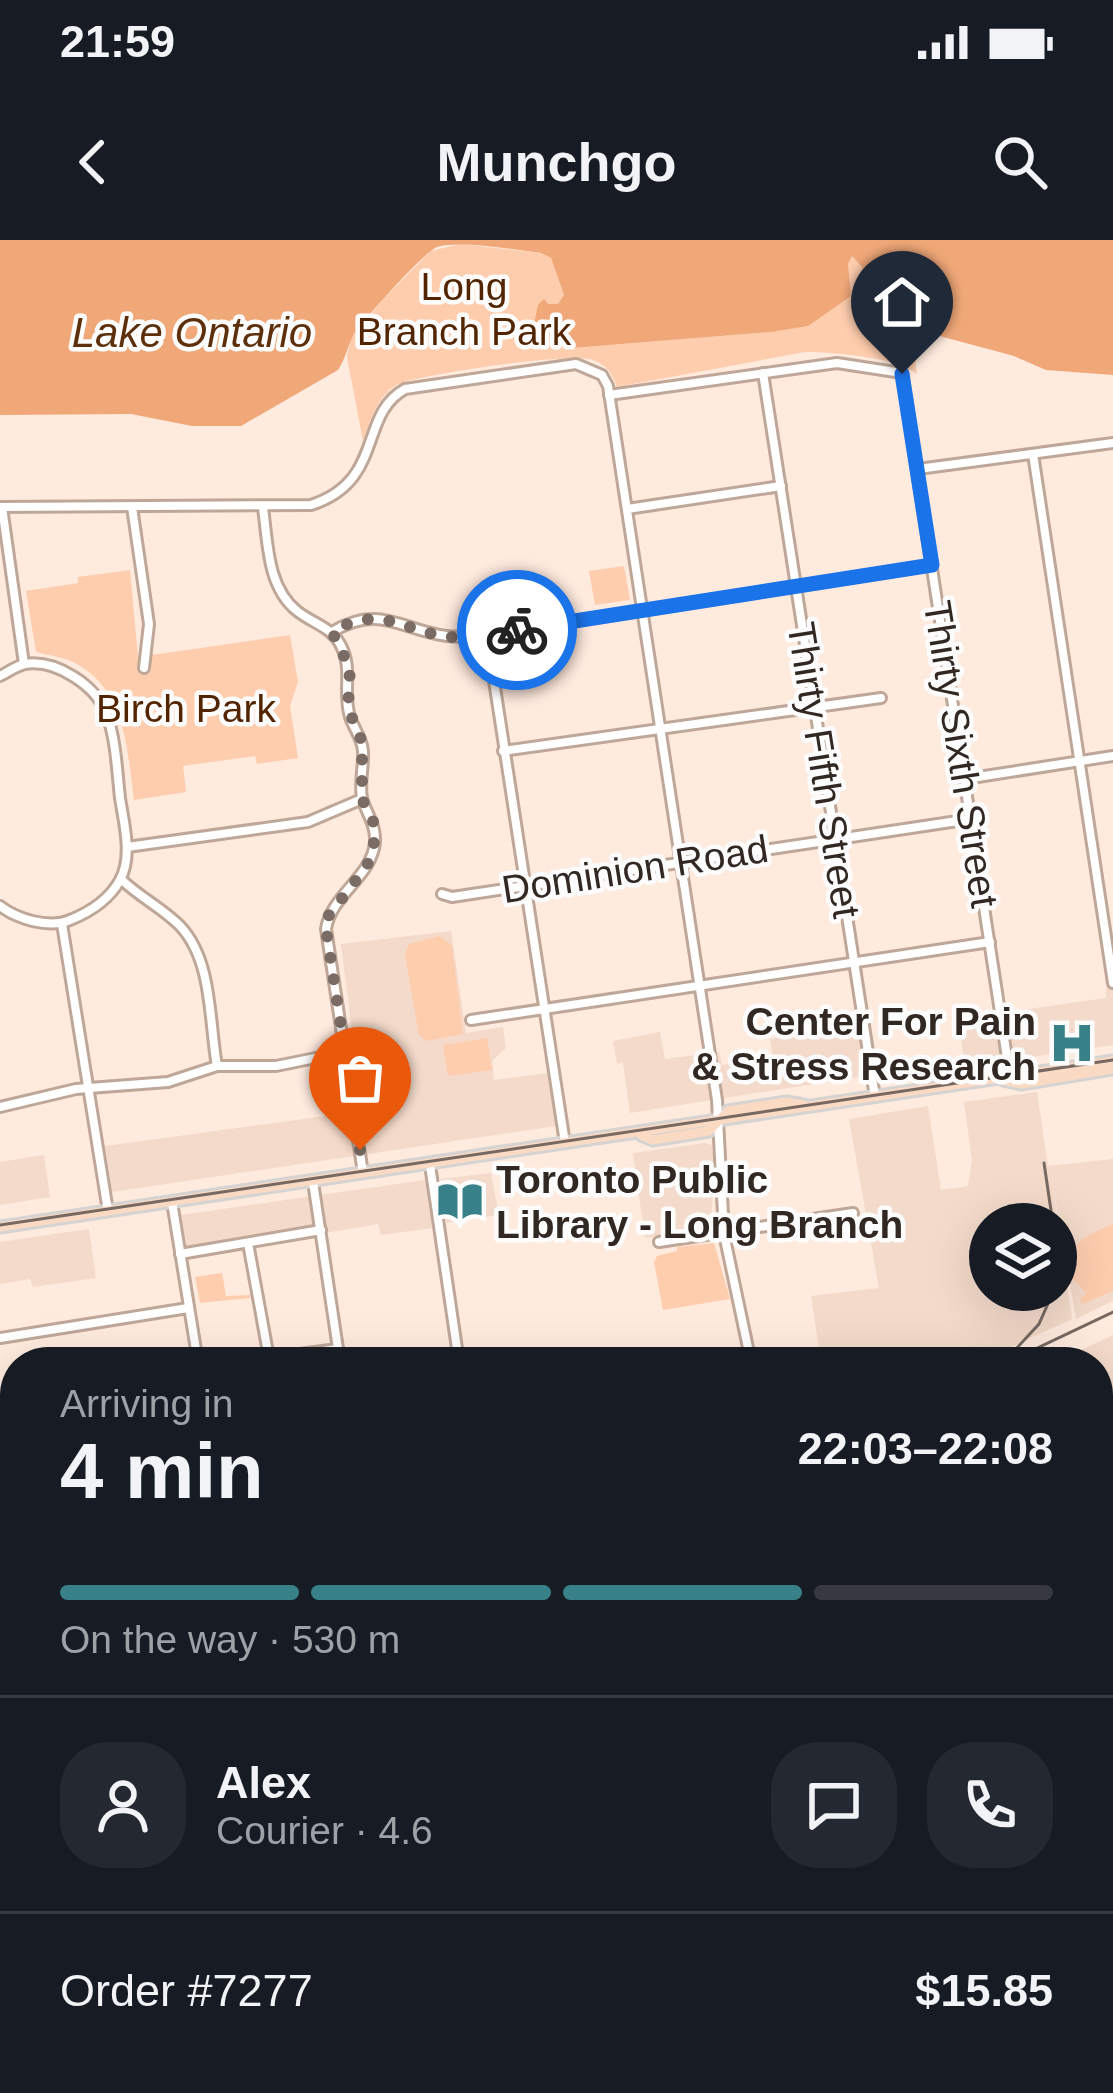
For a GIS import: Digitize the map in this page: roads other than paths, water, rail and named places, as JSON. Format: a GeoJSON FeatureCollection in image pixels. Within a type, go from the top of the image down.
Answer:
{"type":"FeatureCollection","features":[{"type":"Feature","properties":{"kind":"main road"},"geometry":{"type":"LineString","coordinates":[[0,1227],[635,1134],[653,1140],[710,1131],[728,1111],[786,1102],[812,1106],[1004,1077],[1021,1084],[1113,1065]]}},
{"type":"Feature","properties":{"kind":"street","name":"Thirty Sixth Street"},"geometry":{"type":"LineString","coordinates":[[764,373],[837,363],[889,369],[904,379],[990,942],[1004,1077]]}},
{"type":"Feature","properties":{"kind":"street"},"geometry":{"type":"LineString","coordinates":[[24,664],[1,507],[311,505],[346,486],[360,470],[387,405],[405,389],[576,364],[598,371],[609,395],[627,509],[719,1120],[724,1234],[748,1347]]}},
{"type":"Feature","properties":{"kind":"street"},"geometry":{"type":"LineString","coordinates":[[609,395],[764,373]]}},
{"type":"Feature","properties":{"kind":"street","name":"Thirty Fifth Street"},"geometry":{"type":"LineString","coordinates":[[764,373],[875,1096]]}},
{"type":"Feature","properties":{"kind":"street"},"geometry":{"type":"LineString","coordinates":[[918,469],[1113,443]]}},
{"type":"Feature","properties":{"kind":"street"},"geometry":{"type":"LineString","coordinates":[[1033,454],[1113,983]]}},
{"type":"Feature","properties":{"kind":"street"},"geometry":{"type":"LineString","coordinates":[[627,509],[781,486]]}},
{"type":"Feature","properties":{"kind":"street"},"geometry":{"type":"LineString","coordinates":[[132,507],[149,624],[144,668]]}},
{"type":"Feature","properties":{"kind":"street"},"geometry":{"type":"LineString","coordinates":[[263,508],[279,590],[298,612],[332,632],[350,668],[348,708],[363,750],[362,799],[373,821],[374,848],[367,866],[329,915],[326,929],[363,1174]]}},
{"type":"Feature","properties":{"kind":"street"},"geometry":{"type":"LineString","coordinates":[[332,632],[350,624],[388,619],[444,636],[487,635],[932,565]]}},
{"type":"Feature","properties":{"kind":"street"},"geometry":{"type":"LineString","coordinates":[[487,635],[565,1144]]}},
{"type":"Feature","properties":{"kind":"street"},"geometry":{"type":"LineString","coordinates":[[0,676],[24,664],[65,672],[91,690],[103,706],[127,847],[121,879],[97,907],[62,924],[2,912]]}},
{"type":"Feature","properties":{"kind":"street"},"geometry":{"type":"LineString","coordinates":[[502,751],[881,698]]}},
{"type":"Feature","properties":{"kind":"street"},"geometry":{"type":"LineString","coordinates":[[965,779],[1113,756]]}},
{"type":"Feature","properties":{"kind":"street"},"geometry":{"type":"LineString","coordinates":[[127,847],[308,822],[362,799]]}},
{"type":"Feature","properties":{"kind":"street","name":"Dominion Road"},"geometry":{"type":"LineString","coordinates":[[442,894],[452,897],[971,819]]}},
{"type":"Feature","properties":{"kind":"street"},"geometry":{"type":"LineString","coordinates":[[121,879],[177,922],[199,955],[217,1066]]}},
{"type":"Feature","properties":{"kind":"street"},"geometry":{"type":"LineString","coordinates":[[62,924],[108,1211]]}},
{"type":"Feature","properties":{"kind":"street"},"geometry":{"type":"LineString","coordinates":[[471,1020],[990,942]]}},
{"type":"Feature","properties":{"kind":"street"},"geometry":{"type":"LineString","coordinates":[[0,1107],[87,1088],[168,1082],[217,1066],[276,1066],[345,1052]]}},
{"type":"Feature","properties":{"kind":"street"},"geometry":{"type":"LineString","coordinates":[[430,1165],[457,1347]]}},
{"type":"Feature","properties":{"kind":"street"},"geometry":{"type":"LineString","coordinates":[[313,1182],[338,1347]]}},
{"type":"Feature","properties":{"kind":"street"},"geometry":{"type":"LineString","coordinates":[[172,1202],[195,1347]]}},
{"type":"Feature","properties":{"kind":"street"},"geometry":{"type":"LineString","coordinates":[[658,1241],[853,1213]]}},
{"type":"Feature","properties":{"kind":"street"},"geometry":{"type":"LineString","coordinates":[[180,1253],[321,1231]]}},
{"type":"Feature","properties":{"kind":"street"},"geometry":{"type":"LineString","coordinates":[[248,1244],[267,1347]]}},
{"type":"Feature","properties":{"kind":"street"},"geometry":{"type":"LineString","coordinates":[[0,1338],[188,1308]]}},
{"type":"Feature","properties":{"kind":"water","name":"Lake Ontario"},"geometry":{"type":"Polygon","coordinates":[[[0,240],[1113,240],[1113,375],[1046,370],[1014,356],[880,320],[869,310],[862,267],[852,256],[848,264],[851,296],[808,326],[572,348],[547,339],[534,324],[544,299],[558,304],[564,295],[551,258],[459,245],[437,247],[407,274],[359,328],[338,370],[241,426],[192,426],[131,414],[0,415],[0,240]]]}},
{"type":"Feature","properties":{"kind":"tram line"},"geometry":{"type":"LineString","coordinates":[[0,1225],[1113,1060]]}},
{"type":"Feature","properties":{"kind":"railway"},"geometry":{"type":"LineString","coordinates":[[1044,1163],[1050,1203]]}},
{"type":"Feature","properties":{"kind":"railway"},"geometry":{"type":"LineString","coordinates":[[1018,1347],[1045,1311]]}},
{"type":"Feature","properties":{"kind":"railway"},"geometry":{"type":"LineString","coordinates":[[1040,1347],[1113,1312]]}},
{"type":"Feature","properties":{"kind":"place","name":"Center For Pain & Stress Research"},"geometry":{"type":"Point","coordinates":[1072,1043]}},
{"type":"Feature","properties":{"kind":"place","name":"Toronto Public Library - Long Branch"},"geometry":{"type":"Point","coordinates":[460,1201]}},
{"type":"Feature","properties":{"kind":"park label","name":"Long Branch Park"},"geometry":{"type":"Point","coordinates":[464,308]}},
{"type":"Feature","properties":{"kind":"park label","name":"Birch Park"},"geometry":{"type":"Point","coordinates":[186,708]}}]}
